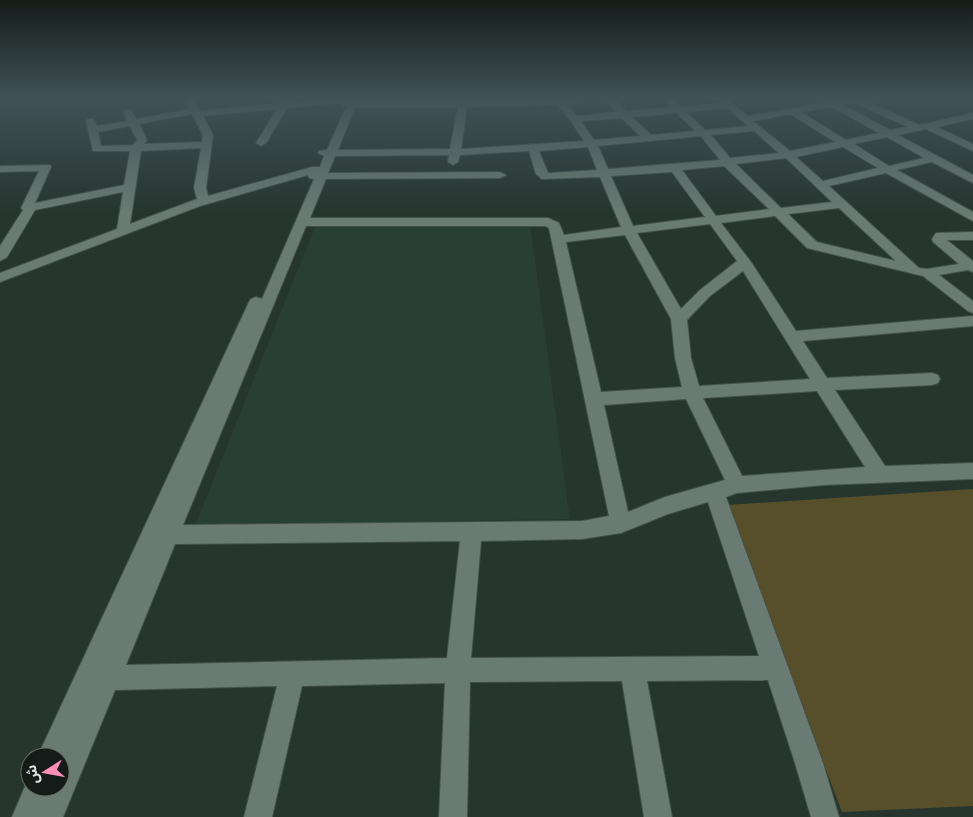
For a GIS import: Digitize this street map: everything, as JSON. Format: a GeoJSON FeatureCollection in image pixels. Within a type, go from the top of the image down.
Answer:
{"type":"FeatureCollection","features":[{"type":"Feature","properties":{"kind":"street"},"geometry":{"type":"LineString","coordinates":[[95,137],[97,149],[207,145]]}},
{"type":"Feature","properties":{"kind":"street"},"geometry":{"type":"LineString","coordinates":[[123,229],[136,148],[142,140],[141,137]]}},
{"type":"Feature","properties":{"kind":"street"},"geometry":{"type":"LineString","coordinates":[[204,200],[200,194],[200,188],[208,137]]}},
{"type":"Feature","properties":{"kind":"street"},"geometry":{"type":"LineString","coordinates":[[261,143],[265,137]]}},
{"type":"Feature","properties":{"kind":"street"},"geometry":{"type":"LineString","coordinates":[[49,817],[108,678],[160,535],[333,137]]}},
{"type":"Feature","properties":{"kind":"street"},"geometry":{"type":"LineString","coordinates":[[450,175],[458,137]]}},
{"type":"Feature","properties":{"kind":"street"},"geometry":{"type":"LineString","coordinates":[[587,137],[592,144],[629,231],[679,319],[683,358],[692,393],[726,488],[774,668],[809,763],[825,817]]}},
{"type":"Feature","properties":{"kind":"street"},"geometry":{"type":"LineString","coordinates":[[0,278],[123,229],[204,200],[321,165],[455,152],[670,137]]}},
{"type":"Feature","properties":{"kind":"street"},"geometry":{"type":"LineString","coordinates":[[707,137],[728,162],[815,247],[894,264],[919,273],[972,267]]}},
{"type":"Feature","properties":{"kind":"street"},"geometry":{"type":"LineString","coordinates":[[767,137],[913,270]]}},
{"type":"Feature","properties":{"kind":"street"},"geometry":{"type":"LineString","coordinates":[[838,137],[887,169],[973,217]]}},
{"type":"Feature","properties":{"kind":"street"},"geometry":{"type":"LineString","coordinates":[[533,148],[542,174],[546,177],[675,168],[788,155],[868,137]]}},
{"type":"Feature","properties":{"kind":"street"},"geometry":{"type":"LineString","coordinates":[[894,137],[973,180]]}},
{"type":"Feature","properties":{"kind":"street"},"geometry":{"type":"LineString","coordinates":[[947,137],[973,148]]}},
{"type":"Feature","properties":{"kind":"street"},"geometry":{"type":"LineString","coordinates":[[819,185],[932,159]]}},
{"type":"Feature","properties":{"kind":"street"},"geometry":{"type":"LineString","coordinates":[[321,165],[450,175],[500,175]]}},
{"type":"Feature","properties":{"kind":"street"},"geometry":{"type":"LineString","coordinates":[[57,747],[160,535],[302,222],[321,165]]}},
{"type":"Feature","properties":{"kind":"street"},"geometry":{"type":"LineString","coordinates":[[952,169],[966,166]]}},
{"type":"Feature","properties":{"kind":"street"},"geometry":{"type":"LineString","coordinates":[[0,169],[46,167],[26,207],[30,208]]}},
{"type":"Feature","properties":{"kind":"street"},"geometry":{"type":"LineString","coordinates":[[675,168],[744,262],[880,475]]}},
{"type":"Feature","properties":{"kind":"street"},"geometry":{"type":"LineString","coordinates":[[0,256],[30,208],[130,187]]}},
{"type":"Feature","properties":{"kind":"street"},"geometry":{"type":"LineString","coordinates":[[559,239],[841,204]]}},
{"type":"Feature","properties":{"kind":"street"},"geometry":{"type":"LineString","coordinates":[[302,222],[548,222],[555,226],[621,524]]}},
{"type":"Feature","properties":{"kind":"street"},"geometry":{"type":"LineString","coordinates":[[972,267],[938,239],[942,236],[973,236]]}},
{"type":"Feature","properties":{"kind":"street"},"geometry":{"type":"LineString","coordinates":[[679,319],[704,293],[731,274],[744,262]]}},
{"type":"Feature","properties":{"kind":"street"},"geometry":{"type":"LineString","coordinates":[[927,273],[973,308]]}},
{"type":"Feature","properties":{"kind":"street"},"geometry":{"type":"LineString","coordinates":[[792,337],[973,322]]}},
{"type":"Feature","properties":{"kind":"street"},"geometry":{"type":"LineString","coordinates":[[593,399],[932,379]]}},
{"type":"Feature","properties":{"kind":"street"},"geometry":{"type":"LineString","coordinates":[[160,535],[582,530],[621,524],[665,506],[726,488],[824,477],[973,471]]}},
{"type":"Feature","properties":{"kind":"street"},"geometry":{"type":"LineString","coordinates":[[453,817],[458,670],[471,531]]}},
{"type":"Feature","properties":{"kind":"street"},"geometry":{"type":"LineString","coordinates":[[108,678],[458,670],[774,668]]}},
{"type":"Feature","properties":{"kind":"street"},"geometry":{"type":"LineString","coordinates":[[632,669],[658,817]]}},
{"type":"Feature","properties":{"kind":"street"},"geometry":{"type":"LineString","coordinates":[[258,817],[293,674]]}},
{"type":"Feature","properties":{"kind":"street"},"geometry":{"type":"LineString","coordinates":[[26,817],[35,797]]}},
{"type":"Feature","properties":{"kind":"shaded area"},"geometry":{"type":"Polygon","coordinates":[[[530,224],[570,519],[195,525],[316,225],[530,224]]]}},
{"type":"Feature","properties":{"kind":"shaded area"},"geometry":{"type":"Polygon","coordinates":[[[973,489],[973,806],[842,812],[726,505],[973,489]]]}}]}
